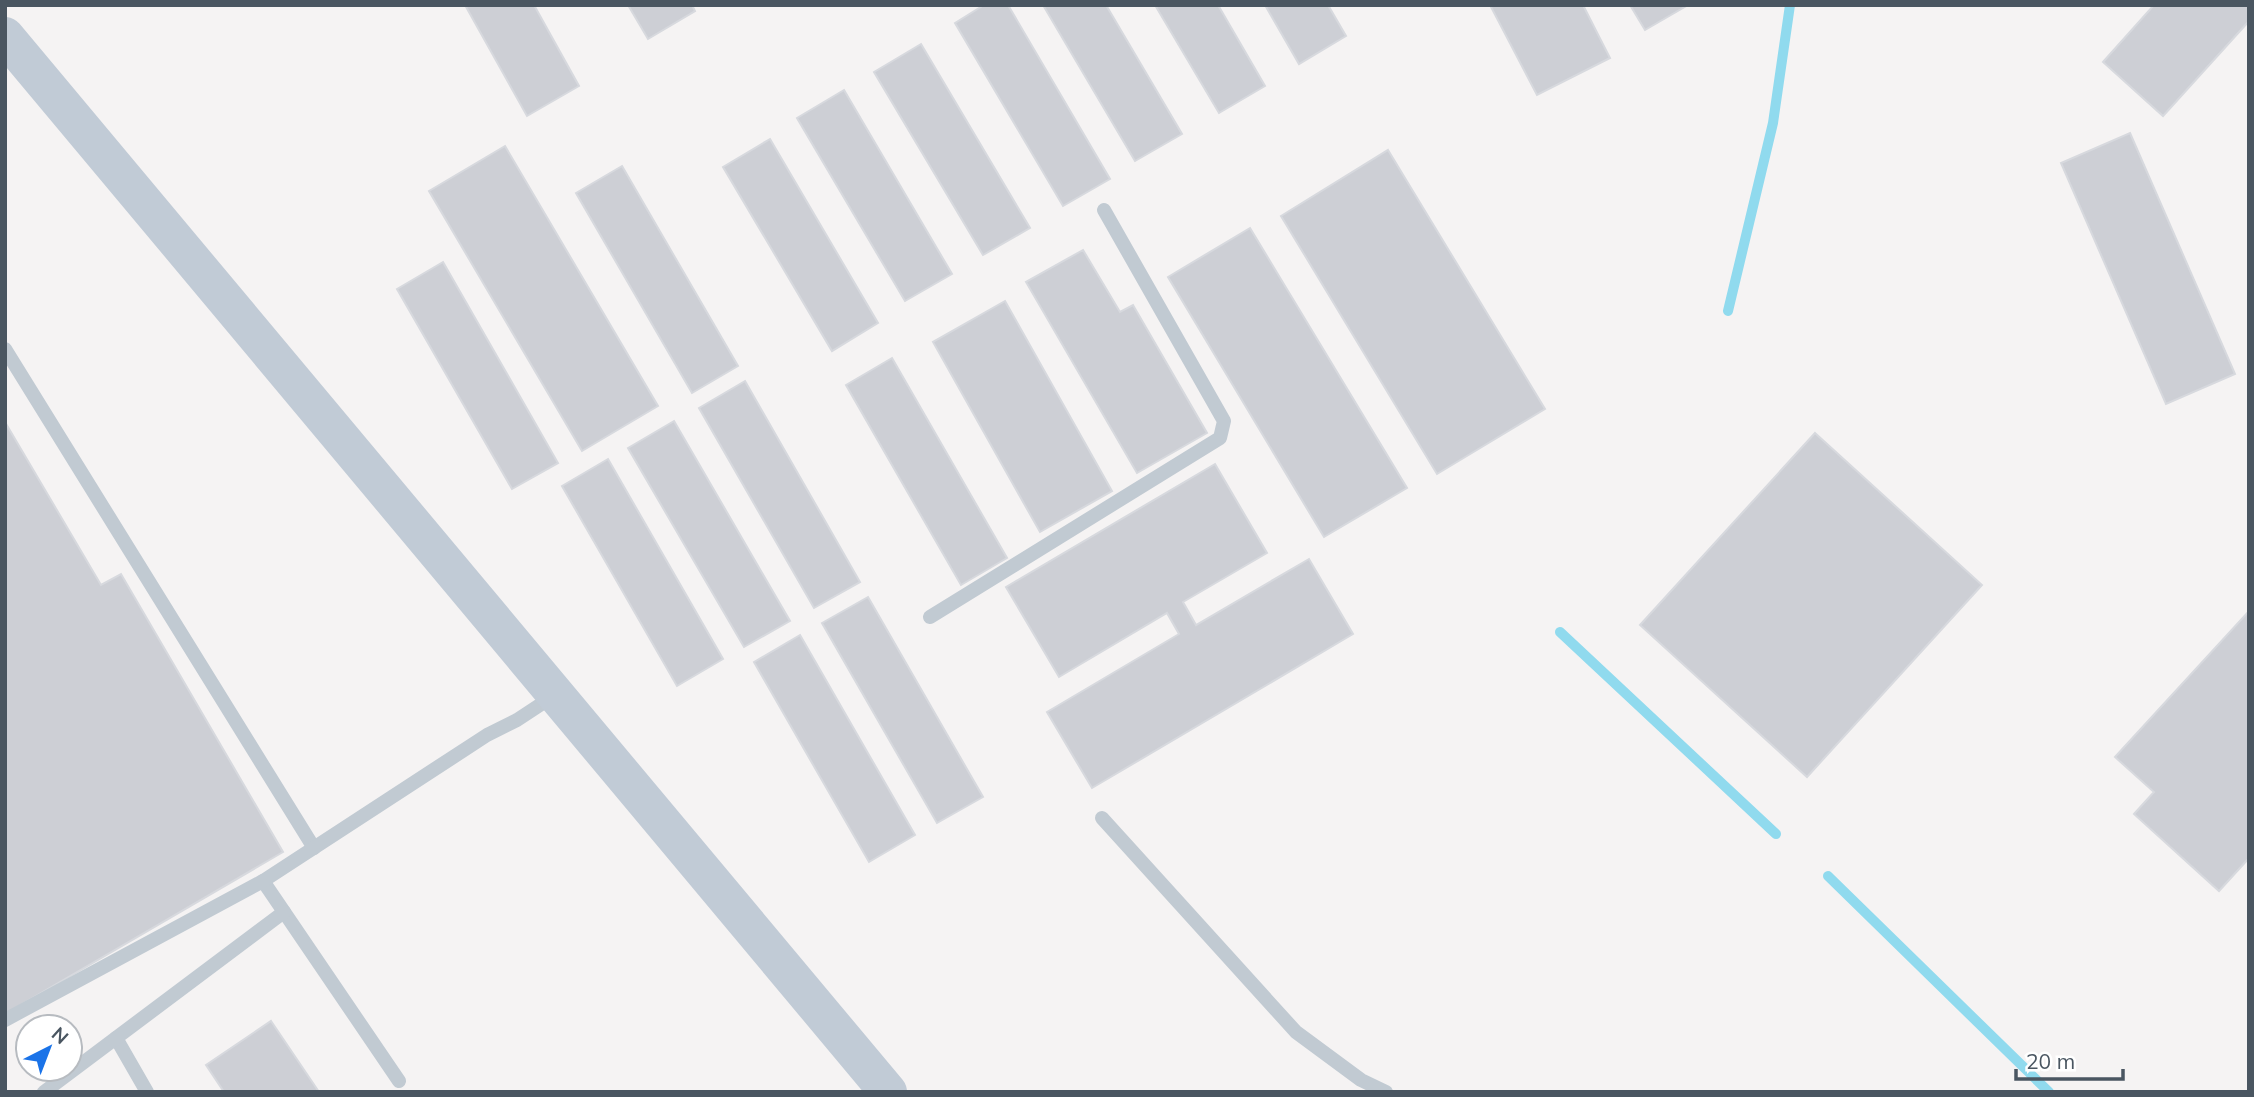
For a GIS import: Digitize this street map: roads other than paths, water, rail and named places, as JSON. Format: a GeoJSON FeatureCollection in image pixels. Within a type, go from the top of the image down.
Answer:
{"type":"FeatureCollection","features":[{"type":"Feature","properties":{"kind":"street"},"geometry":{"type":"LineString","coordinates":[[5,36],[888,1092]]}},
{"type":"Feature","properties":{"kind":"lane"},"geometry":{"type":"LineString","coordinates":[[930,617],[1220,438],[1224,421],[1104,210]]}},
{"type":"Feature","properties":{"kind":"lane"},"geometry":{"type":"LineString","coordinates":[[5,349],[314,848]]}},
{"type":"Feature","properties":{"kind":"lane"},"geometry":{"type":"LineString","coordinates":[[5,1020],[263,881],[487,735],[556,695]]}},
{"type":"Feature","properties":{"kind":"lane"},"geometry":{"type":"LineString","coordinates":[[1102,818],[1296,1032],[1361,1080],[1386,1092]]}},
{"type":"Feature","properties":{"kind":"lane"},"geometry":{"type":"LineString","coordinates":[[263,881],[399,1081]]}},
{"type":"Feature","properties":{"kind":"lane"},"geometry":{"type":"LineString","coordinates":[[44,1092],[284,912]]}},
{"type":"Feature","properties":{"kind":"lane"},"geometry":{"type":"LineString","coordinates":[[116,1038],[147,1092]]}},
{"type":"Feature","properties":{"kind":"waterway"},"geometry":{"type":"LineString","coordinates":[[1728,311],[1773,123],[1790,5]]}},
{"type":"Feature","properties":{"kind":"waterway"},"geometry":{"type":"LineString","coordinates":[[1560,632],[1776,834]]}},
{"type":"Feature","properties":{"kind":"waterway"},"geometry":{"type":"LineString","coordinates":[[1828,876],[2049,1092]]}}]}
